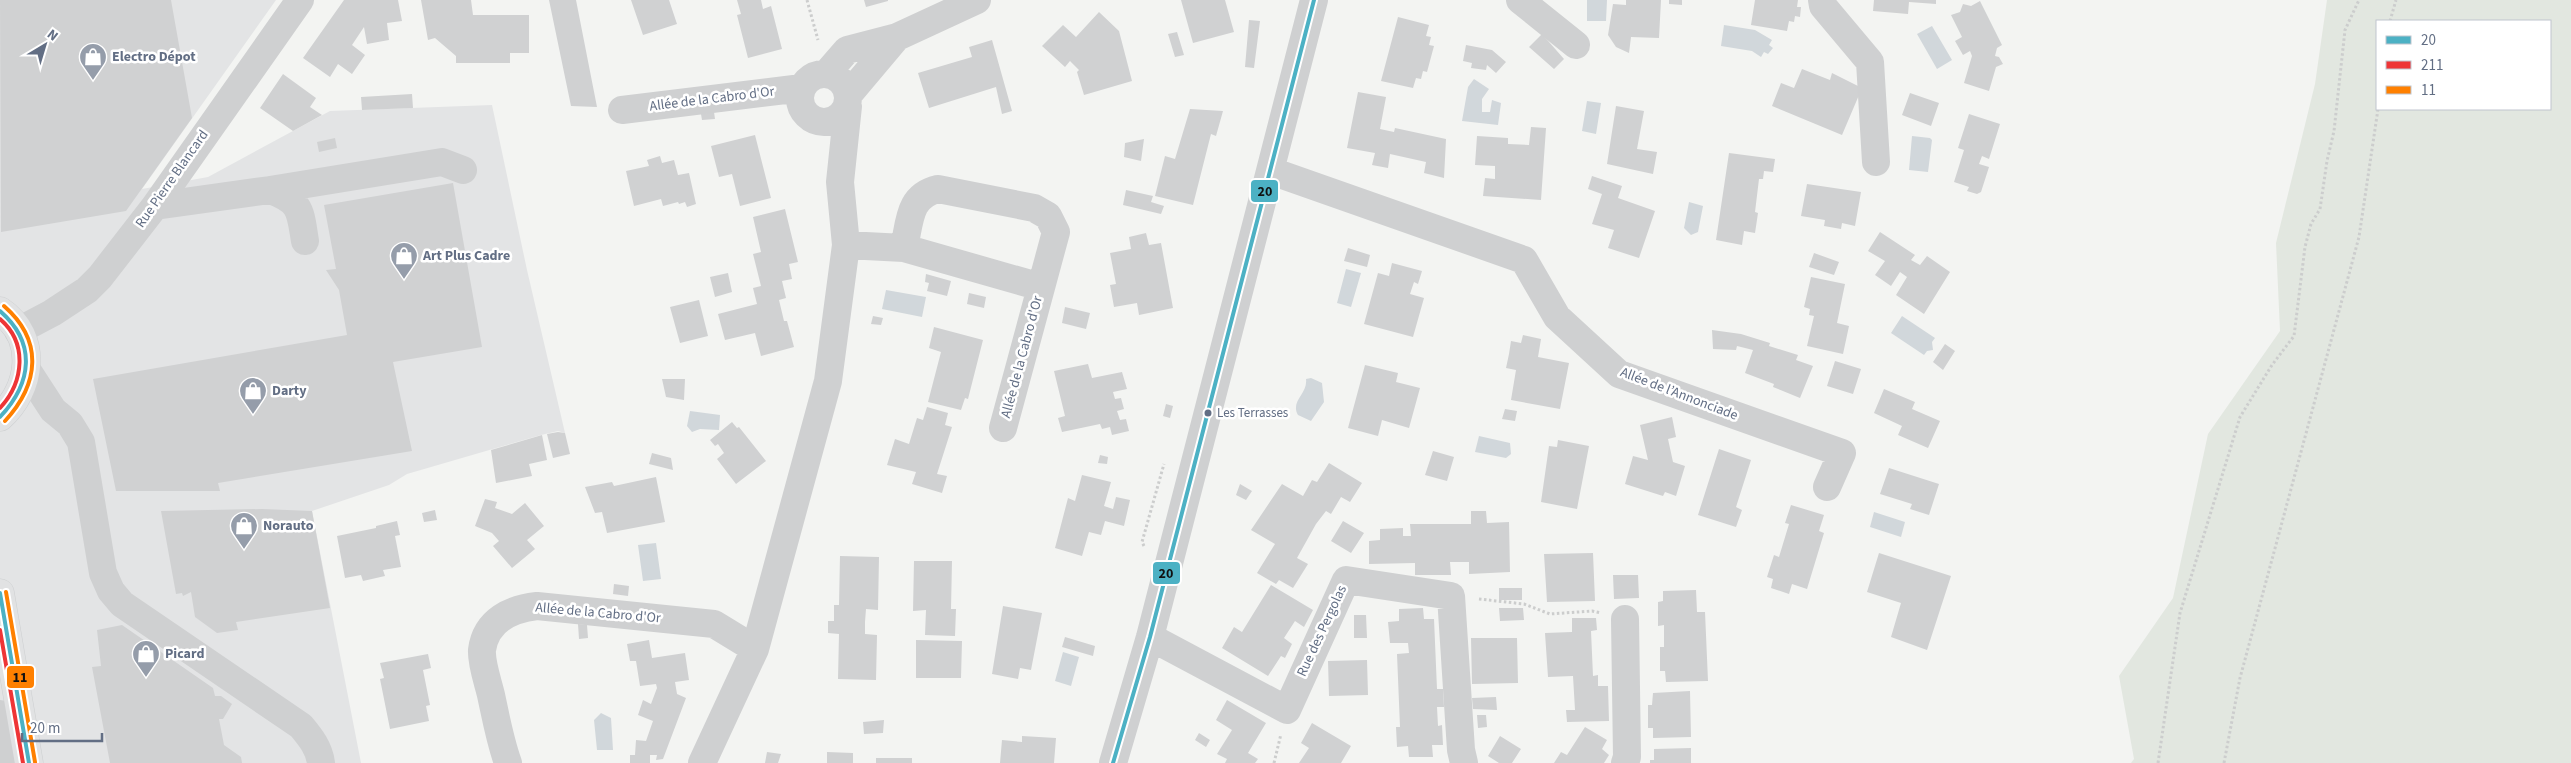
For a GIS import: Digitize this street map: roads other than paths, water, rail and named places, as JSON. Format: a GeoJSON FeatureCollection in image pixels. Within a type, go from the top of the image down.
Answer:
{"type":"FeatureCollection","features":[{"type":"Feature","properties":{"kind":"main road"},"geometry":{"type":"LineString","coordinates":[[0,310],[18,331],[24,343],[27,370],[25,382],[7,411]]}},
{"type":"Feature","properties":{"kind":"main road"},"geometry":{"type":"LineString","coordinates":[[0,593],[29,763]]}},
{"type":"Feature","properties":{"kind":"street","name":"Rue Pierre Blancard"},"geometry":{"type":"LineString","coordinates":[[18,331],[52,314],[86,290],[100,276],[155,206],[300,0]]}},
{"type":"Feature","properties":{"kind":"street"},"geometry":{"type":"LineString","coordinates":[[897,37],[848,100],[840,117],[828,122],[816,120],[805,113],[800,101],[815,79],[847,50],[897,37],[976,0]]}},
{"type":"Feature","properties":{"kind":"street"},"geometry":{"type":"LineString","coordinates":[[1113,763],[1150,637],[1314,0]]}},
{"type":"Feature","properties":{"kind":"street"},"geometry":{"type":"LineString","coordinates":[[1520,0],[1576,46]]}},
{"type":"Feature","properties":{"kind":"street"},"geometry":{"type":"LineString","coordinates":[[1822,0],[1823,6],[1870,62],[1876,162]]}},
{"type":"Feature","properties":{"kind":"street"},"geometry":{"type":"LineString","coordinates":[[702,763],[755,648],[828,381],[846,245],[840,182],[848,100],[845,84],[837,77],[815,79]]}},
{"type":"Feature","properties":{"kind":"street","name":"Allée de la Cabro d'Or"},"geometry":{"type":"LineString","coordinates":[[622,110],[815,79]]}},
{"type":"Feature","properties":{"kind":"street"},"geometry":{"type":"LineString","coordinates":[[816,120],[840,182]]}},
{"type":"Feature","properties":{"kind":"street"},"geometry":{"type":"LineString","coordinates":[[155,206],[270,190],[442,162],[463,170]]}},
{"type":"Feature","properties":{"kind":"street","name":"Allée de l’Annonciade"},"geometry":{"type":"LineString","coordinates":[[1271,171],[1524,260],[1557,317],[1619,374],[1842,453],[1827,487]]}},
{"type":"Feature","properties":{"kind":"street","name":"Allée de la Cabro d'Or"},"geometry":{"type":"LineString","coordinates":[[904,248],[914,204],[925,192],[938,189],[1034,208],[1048,216],[1056,232],[1003,428]]}},
{"type":"Feature","properties":{"kind":"street"},"geometry":{"type":"LineString","coordinates":[[270,190],[287,197],[300,210],[305,241]]}},
{"type":"Feature","properties":{"kind":"street","name":"Allée de la Cabro d'Or"},"geometry":{"type":"LineString","coordinates":[[846,245],[904,248],[1041,287]]}},
{"type":"Feature","properties":{"kind":"street"},"geometry":{"type":"LineString","coordinates":[[27,370],[54,410],[70,424],[81,442],[103,573],[111,590],[122,604],[301,726],[312,738],[319,752],[321,763]]}},
{"type":"Feature","properties":{"kind":"street"},"geometry":{"type":"LineString","coordinates":[[7,411],[54,410]]}},
{"type":"Feature","properties":{"kind":"street","name":"Rue des Pergolas"},"geometry":{"type":"LineString","coordinates":[[1150,637],[1287,710],[1346,580],[1451,596],[1461,750],[1464,763]]}},
{"type":"Feature","properties":{"kind":"street","name":"Allée de la Cabro d'Or"},"geometry":{"type":"LineString","coordinates":[[508,763],[502,745],[482,651],[488,631],[499,618],[518,608],[537,606],[714,624],[755,648]]}},
{"type":"Feature","properties":{"kind":"street"},"geometry":{"type":"LineString","coordinates":[[1625,619],[1627,758],[1625,763]]}},
{"type":"Feature","properties":{"kind":"street"},"geometry":{"type":"LineString","coordinates":[[0,714],[8,763]]}},
{"type":"Feature","properties":{"kind":"place","name":"Electro Dépot"},"geometry":{"type":"Point","coordinates":[93,81]}},
{"type":"Feature","properties":{"kind":"place","name":"Art Plus Cadre"},"geometry":{"type":"Point","coordinates":[404,280]}},
{"type":"Feature","properties":{"kind":"place","name":"Les Terrasses"},"geometry":{"type":"Point","coordinates":[1208,413]}},
{"type":"Feature","properties":{"kind":"place","name":"Darty"},"geometry":{"type":"Point","coordinates":[253,415]}},
{"type":"Feature","properties":{"kind":"place","name":"Norauto"},"geometry":{"type":"Point","coordinates":[244,550]}},
{"type":"Feature","properties":{"kind":"place","name":"Picard"},"geometry":{"type":"Point","coordinates":[146,678]}}]}
